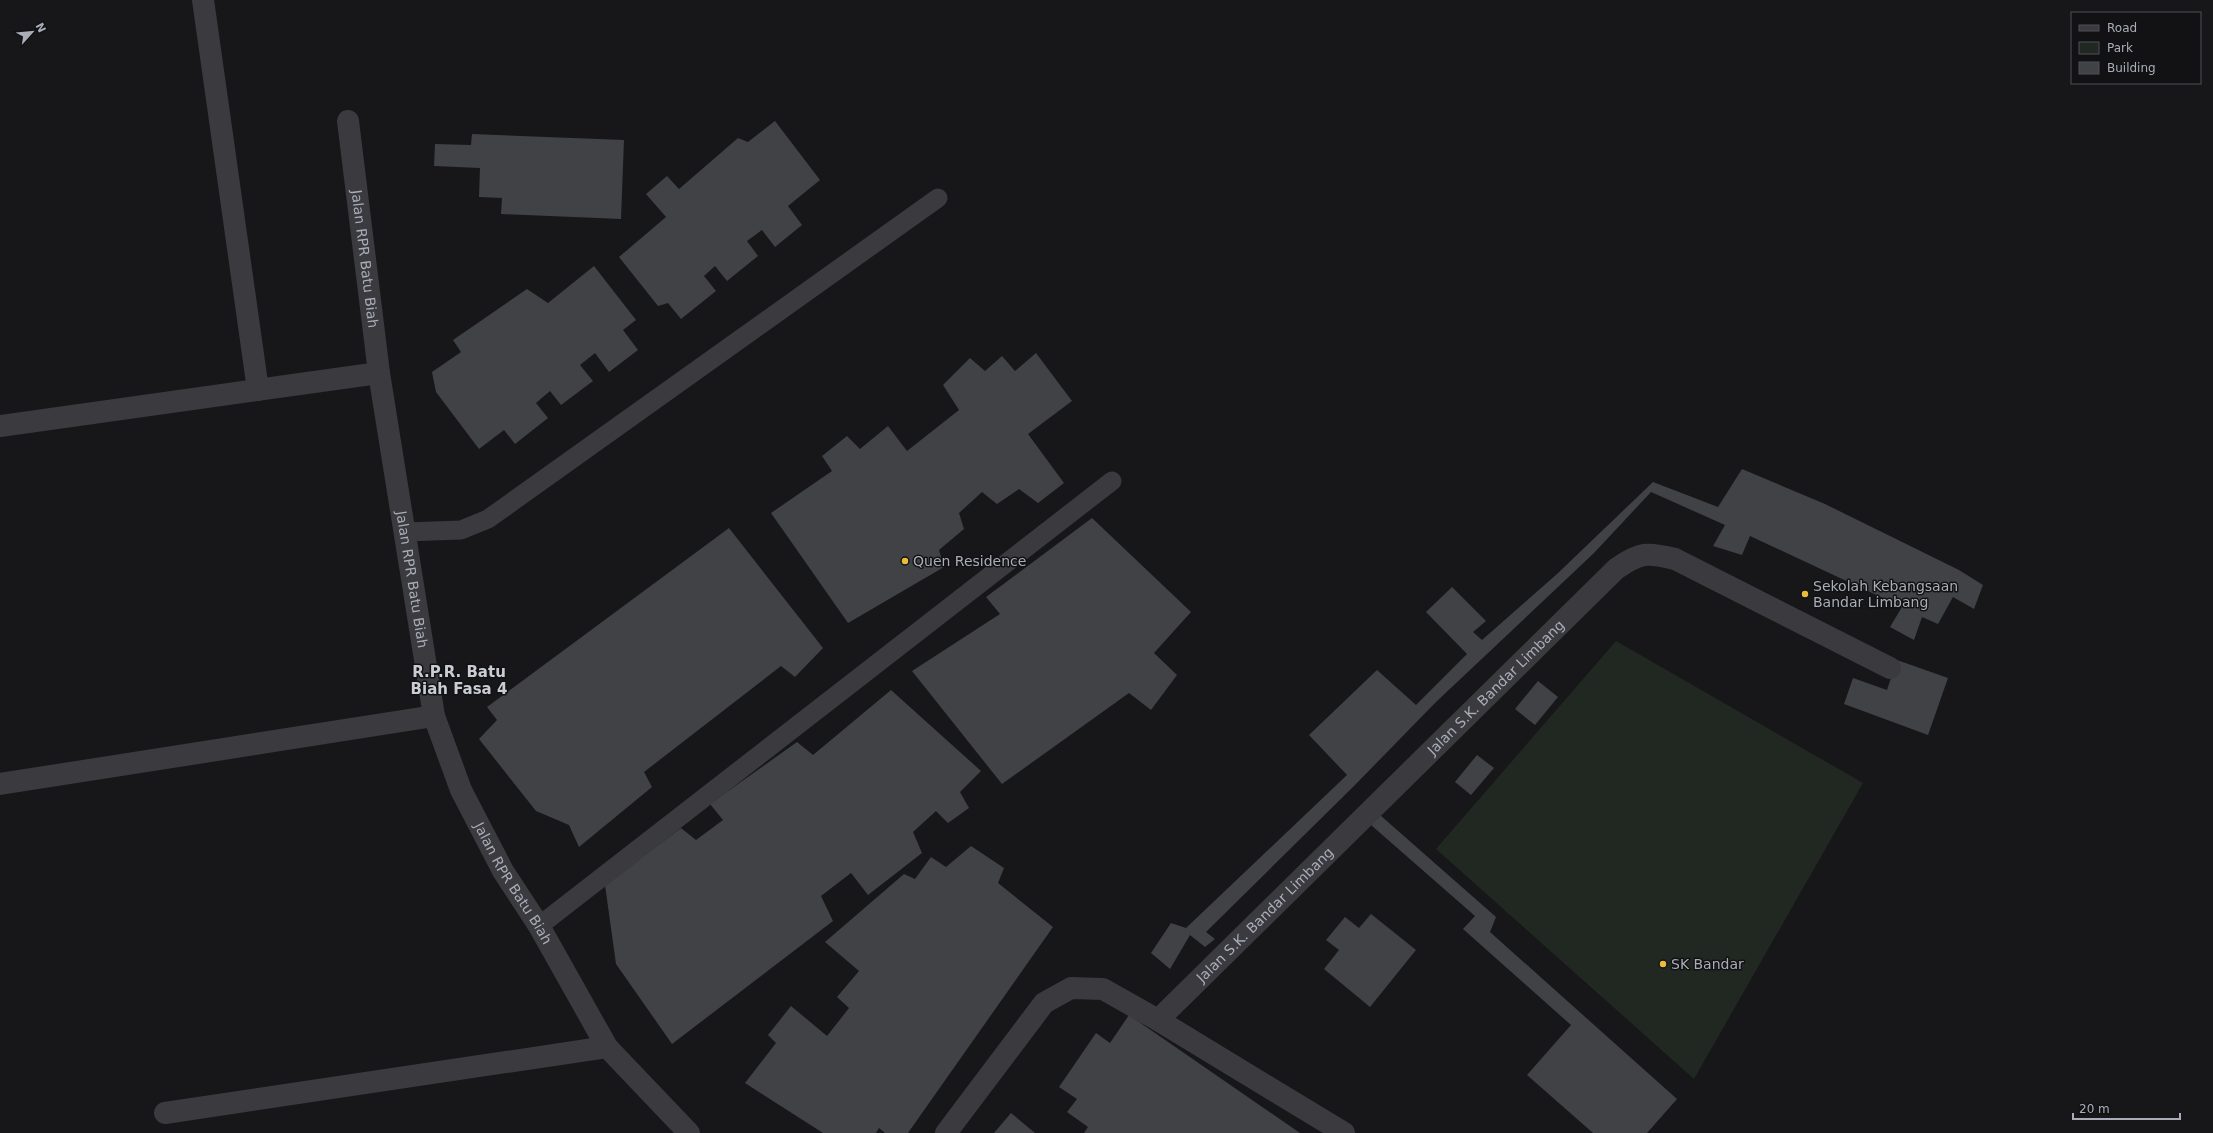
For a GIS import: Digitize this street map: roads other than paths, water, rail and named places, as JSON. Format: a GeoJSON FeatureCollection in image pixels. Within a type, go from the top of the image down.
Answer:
{"type":"FeatureCollection","features":[{"type":"Feature","properties":{"kind":"street"},"geometry":{"type":"LineString","coordinates":[[203,0],[258,390]]}},
{"type":"Feature","properties":{"kind":"street","name":"Jalan RPR Batu Biah"},"geometry":{"type":"LineString","coordinates":[[348,121],[379,373],[434,716],[461,790],[503,871],[539,926],[607,1047],[689,1133]]}},
{"type":"Feature","properties":{"kind":"street"},"geometry":{"type":"LineString","coordinates":[[0,426],[379,373]]}},
{"type":"Feature","properties":{"kind":"street","name":"Jalan S.K. Bandar Limbang"},"geometry":{"type":"LineString","coordinates":[[1158,1020],[1616,569],[1634,556],[1655,554],[1675,559],[1890,668]]}},
{"type":"Feature","properties":{"kind":"street"},"geometry":{"type":"LineString","coordinates":[[0,784],[434,716]]}},
{"type":"Feature","properties":{"kind":"street"},"geometry":{"type":"LineString","coordinates":[[946,1133],[1044,1002],[1071,988],[1103,989],[1158,1020],[1344,1133]]}},
{"type":"Feature","properties":{"kind":"street"},"geometry":{"type":"LineString","coordinates":[[165,1113],[607,1047]]}},
{"type":"Feature","properties":{"kind":"lane"},"geometry":{"type":"LineString","coordinates":[[405,532],[461,530],[488,519],[938,198]]}},
{"type":"Feature","properties":{"kind":"lane"},"geometry":{"type":"LineString","coordinates":[[539,926],[1112,481]]}},
{"type":"Feature","properties":{"kind":"place","name":"Quen Residence"},"geometry":{"type":"Point","coordinates":[905,561]}},
{"type":"Feature","properties":{"kind":"place","name":"Sekolah Kebangsaan Bandar Limbang"},"geometry":{"type":"Point","coordinates":[1805,594]}},
{"type":"Feature","properties":{"kind":"place","name":"SK Bandar"},"geometry":{"type":"Point","coordinates":[1663,964]}},
{"type":"Feature","properties":{"kind":"district","name":"R.P.R. Batu Biah Fasa 4"},"geometry":{"type":"Point","coordinates":[459,680]}}]}
